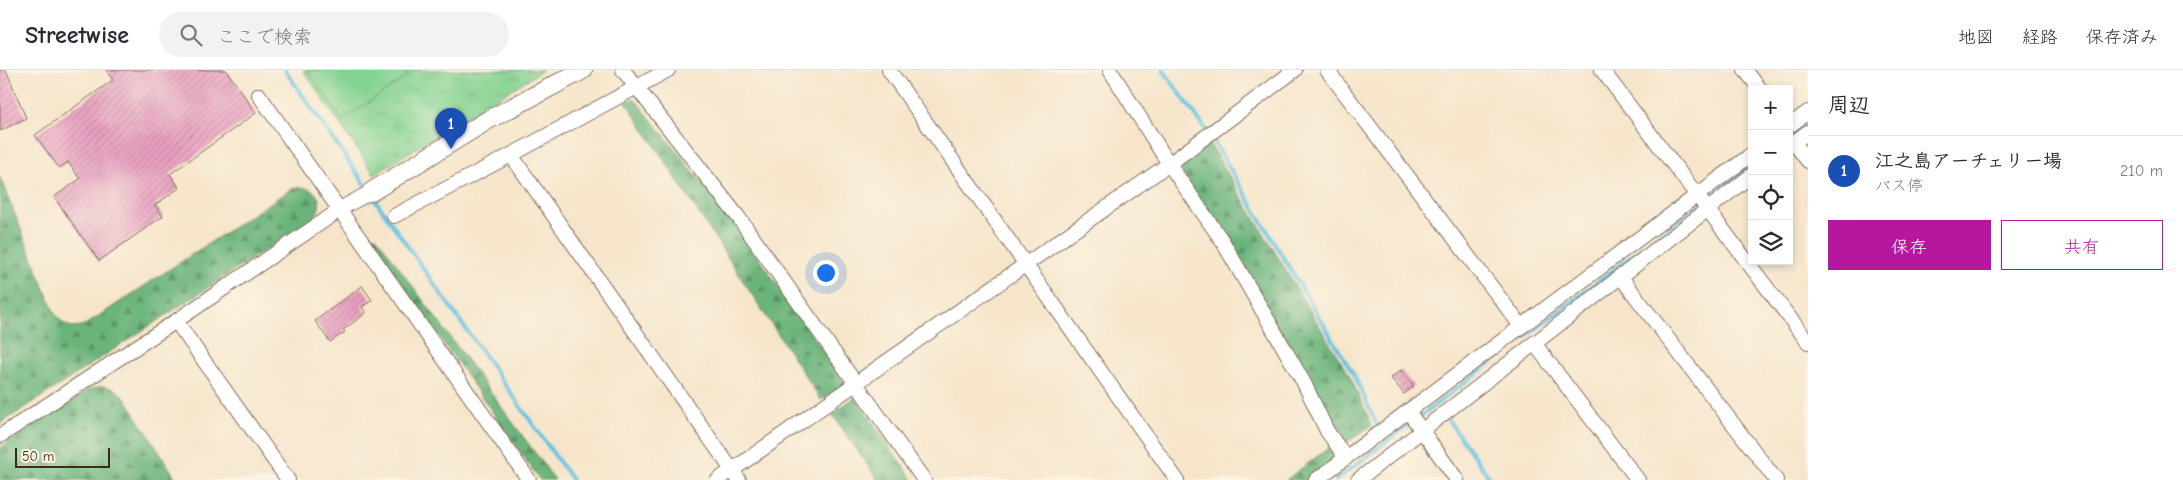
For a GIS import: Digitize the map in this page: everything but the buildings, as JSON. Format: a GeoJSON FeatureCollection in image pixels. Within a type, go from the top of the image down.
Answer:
{"type":"FeatureCollection","features":[{"type":"Feature","properties":{"kind":"street"},"geometry":{"type":"LineString","coordinates":[[0,436],[176,321],[343,208],[488,120],[583,70]]}},
{"type":"Feature","properties":{"kind":"street"},"geometry":{"type":"LineString","coordinates":[[623,70],[739,218],[924,480]]}},
{"type":"Feature","properties":{"kind":"street"},"geometry":{"type":"LineString","coordinates":[[394,216],[512,155],[668,70]]}},
{"type":"Feature","properties":{"kind":"street"},"geometry":{"type":"LineString","coordinates":[[889,70],[1177,480]]}},
{"type":"Feature","properties":{"kind":"street"},"geometry":{"type":"LineString","coordinates":[[1110,70],[1169,164],[1223,242],[1304,384],[1327,431],[1346,458]]}},
{"type":"Feature","properties":{"kind":"street"},"geometry":{"type":"LineString","coordinates":[[718,480],[736,475],[857,384],[1025,263],[1169,164],[1295,70]]}},
{"type":"Feature","properties":{"kind":"street"},"geometry":{"type":"LineString","coordinates":[[1327,70],[1521,326]]}},
{"type":"Feature","properties":{"kind":"street"},"geometry":{"type":"LineString","coordinates":[[1602,70],[1808,342]]}},
{"type":"Feature","properties":{"kind":"street"},"geometry":{"type":"LineString","coordinates":[[1745,70],[1757,85]]}},
{"type":"Feature","properties":{"kind":"street"},"geometry":{"type":"LineString","coordinates":[[259,95],[343,208],[529,480]]}},
{"type":"Feature","properties":{"kind":"street"},"geometry":{"type":"LineString","coordinates":[[1793,123],[1808,112]]}},
{"type":"Feature","properties":{"kind":"street"},"geometry":{"type":"LineString","coordinates":[[1793,144],[1808,132]]}},
{"type":"Feature","properties":{"kind":"street"},"geometry":{"type":"LineString","coordinates":[[1793,146],[1808,161]]}},
{"type":"Feature","properties":{"kind":"street"},"geometry":{"type":"LineString","coordinates":[[512,155],[736,475]]}},
{"type":"Feature","properties":{"kind":"street"},"geometry":{"type":"LineString","coordinates":[[1358,480],[1415,420],[1521,326],[1748,157]]}},
{"type":"Feature","properties":{"kind":"street"},"geometry":{"type":"LineString","coordinates":[[1316,480],[1346,458],[1415,420],[1534,343],[1748,178]]}},
{"type":"Feature","properties":{"kind":"street"},"geometry":{"type":"LineString","coordinates":[[1620,276],[1776,480]]}},
{"type":"Feature","properties":{"kind":"street"},"geometry":{"type":"LineString","coordinates":[[176,321],[288,480]]}},
{"type":"Feature","properties":{"kind":"street"},"geometry":{"type":"LineString","coordinates":[[1534,343],[1638,480]]}},
{"type":"Feature","properties":{"kind":"street"},"geometry":{"type":"LineString","coordinates":[[1415,420],[1457,480]]}},
{"type":"Feature","properties":{"kind":"green space"},"geometry":{"type":"Polygon","coordinates":[[[303,70],[543,70],[374,174],[303,70]]]}},
{"type":"Feature","properties":{"kind":"green space"},"geometry":{"type":"Polygon","coordinates":[[[308,70],[404,70],[408,76],[342,120],[308,70]]]}},
{"type":"Feature","properties":{"kind":"green space"},"geometry":{"type":"Polygon","coordinates":[[[634,98],[734,222],[845,383],[821,400],[626,102],[634,98]]]}},
{"type":"Feature","properties":{"kind":"green space"},"geometry":{"type":"Polygon","coordinates":[[[1208,141],[1350,377],[1372,425],[1343,445],[1237,257],[1180,170],[1179,163],[1208,141]]]}},
{"type":"Feature","properties":{"kind":"green space"},"geometry":{"type":"Polygon","coordinates":[[[0,177],[54,312],[64,323],[74,327],[85,325],[293,188],[301,187],[313,191],[317,195],[319,205],[314,218],[0,424],[0,177]]]}},
{"type":"Feature","properties":{"kind":"green space"},"geometry":{"type":"Polygon","coordinates":[[[375,235],[555,480],[540,480],[371,239],[375,235]]]}},
{"type":"Feature","properties":{"kind":"green space"},"geometry":{"type":"Polygon","coordinates":[[[102,386],[115,389],[125,398],[177,480],[0,480],[0,448],[88,390],[102,386]]]}},
{"type":"Feature","properties":{"kind":"green space"},"geometry":{"type":"Polygon","coordinates":[[[855,397],[913,480],[878,480],[832,414],[855,397]]]}},
{"type":"Feature","properties":{"kind":"green space"},"geometry":{"type":"Polygon","coordinates":[[[1331,446],[1339,458],[1310,480],[1286,480],[1331,446]]]}},
{"type":"Feature","properties":{"kind":"waterway"},"geometry":{"type":"LineString","coordinates":[[285,70],[368,189]]}},
{"type":"Feature","properties":{"kind":"waterway"},"geometry":{"type":"LineString","coordinates":[[1163,70],[1207,131]]}},
{"type":"Feature","properties":{"kind":"waterway"},"geometry":{"type":"LineString","coordinates":[[1211,137],[1354,375],[1385,443]]}},
{"type":"Feature","properties":{"kind":"waterway"},"geometry":{"type":"LineString","coordinates":[[1705,201],[1748,168]]}},
{"type":"Feature","properties":{"kind":"waterway"},"geometry":{"type":"LineString","coordinates":[[373,197],[572,480]]}},
{"type":"Feature","properties":{"kind":"waterway"},"geometry":{"type":"LineString","coordinates":[[1418,418],[1699,205]]}},
{"type":"Feature","properties":{"kind":"waterway"},"geometry":{"type":"LineString","coordinates":[[1448,420],[1491,480]]}},
{"type":"Feature","properties":{"kind":"waterway"},"geometry":{"type":"LineString","coordinates":[[1336,480],[1412,422]]}},
{"type":"Feature","properties":{"kind":"place","name":"江之島アーチェリー場"},"geometry":{"type":"Point","coordinates":[451,149]}}]}
